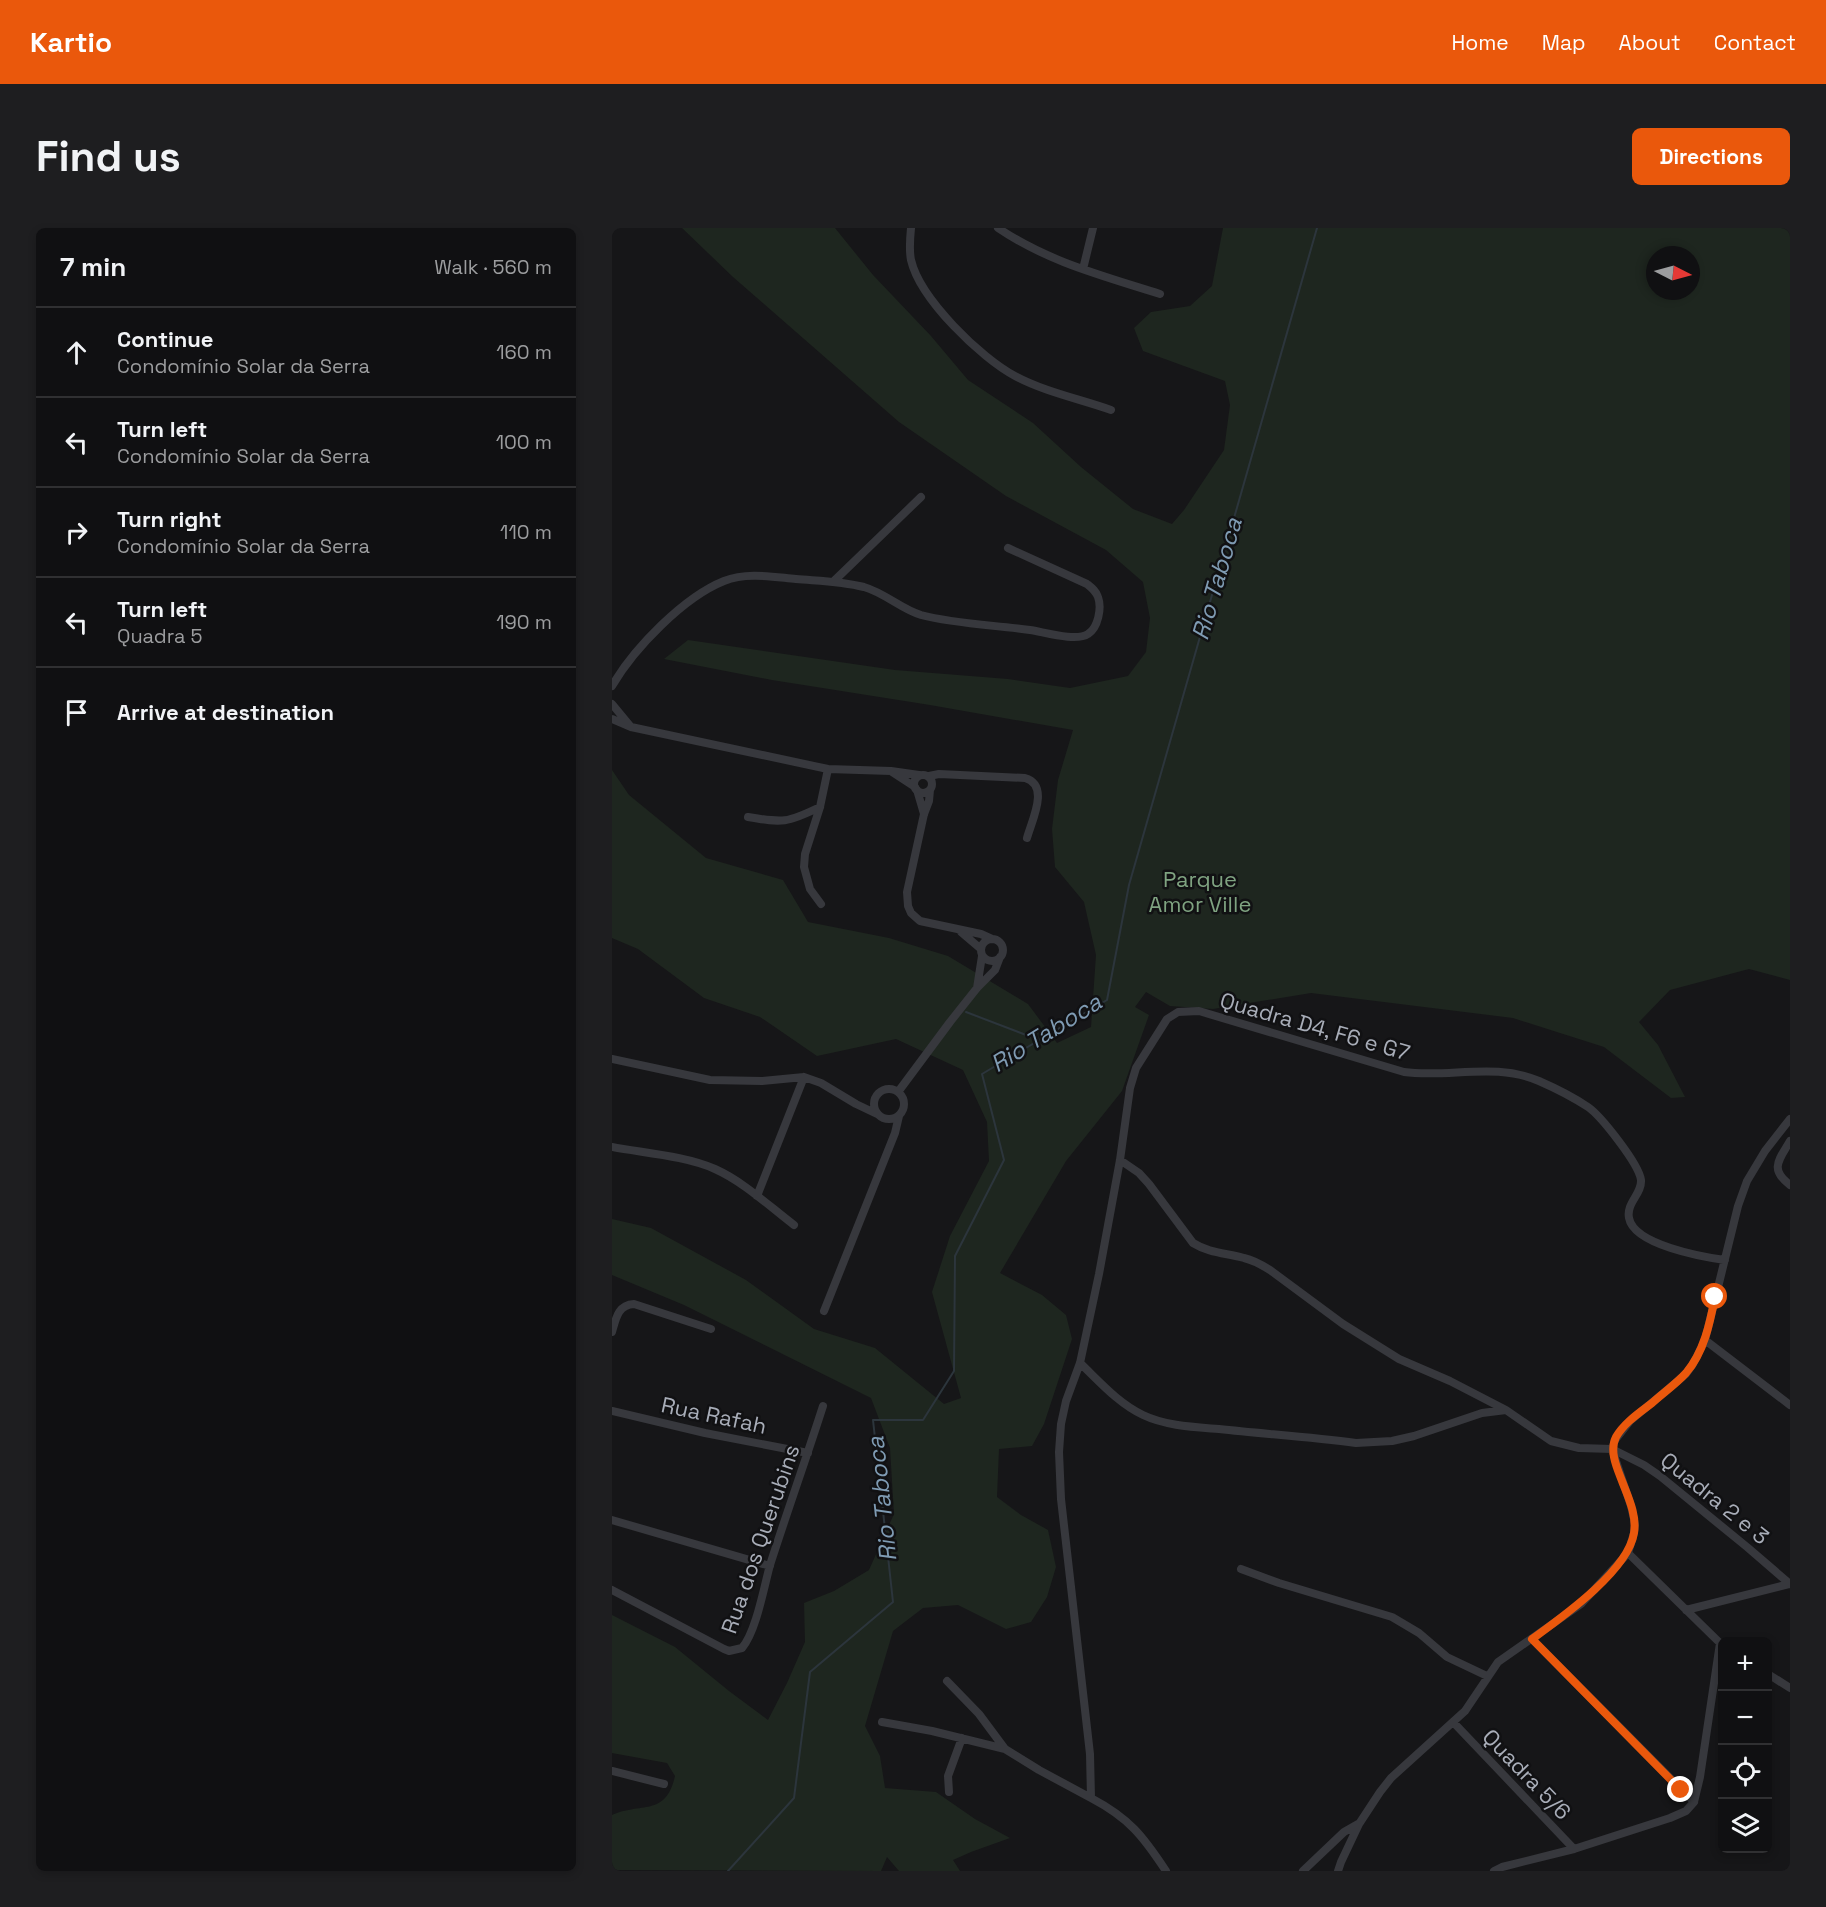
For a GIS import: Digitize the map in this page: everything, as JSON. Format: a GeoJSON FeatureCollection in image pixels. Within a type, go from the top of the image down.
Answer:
{"type":"FeatureCollection","features":[{"type":"Feature","properties":{"kind":"street"},"geometry":{"type":"LineString","coordinates":[[911,228],[911,259],[915,272],[936,304],[966,338],[994,362],[1015,376],[1111,410]]}},
{"type":"Feature","properties":{"kind":"street"},"geometry":{"type":"LineString","coordinates":[[998,228],[1046,256],[1160,294]]}},
{"type":"Feature","properties":{"kind":"street"},"geometry":{"type":"LineString","coordinates":[[1083,269],[1093,228]]}},
{"type":"Feature","properties":{"kind":"street"},"geometry":{"type":"LineString","coordinates":[[835,580],[921,497]]}},
{"type":"Feature","properties":{"kind":"street"},"geometry":{"type":"LineString","coordinates":[[612,686],[631,658],[680,609],[703,591],[726,580],[766,575],[795,579],[835,580],[877,592],[906,609],[934,618],[1067,636],[1082,637],[1094,629],[1099,599],[1095,590],[1087,584],[1008,548]]}},
{"type":"Feature","properties":{"kind":"street"},"geometry":{"type":"LineString","coordinates":[[612,704],[632,727]]}},
{"type":"Feature","properties":{"kind":"street"},"geometry":{"type":"LineString","coordinates":[[612,719],[632,727],[828,769],[891,771],[919,776],[924,774],[929,776],[1025,778],[1034,781],[1039,795],[1027,838]]}},
{"type":"Feature","properties":{"kind":"street"},"geometry":{"type":"LineString","coordinates":[[821,904],[810,890],[804,867],[805,854],[828,769]]}},
{"type":"Feature","properties":{"kind":"street"},"geometry":{"type":"LineString","coordinates":[[891,771],[923,793],[945,775]]}},
{"type":"Feature","properties":{"kind":"street"},"geometry":{"type":"LineString","coordinates":[[919,776],[916,778],[916,788],[924,814]]}},
{"type":"Feature","properties":{"kind":"street"},"geometry":{"type":"LineString","coordinates":[[898,1092],[977,988],[995,970],[1002,947],[998,941],[981,934],[920,921],[911,914],[907,892],[924,814],[929,801],[932,780],[929,776]]}},
{"type":"Feature","properties":{"kind":"street"},"geometry":{"type":"LineString","coordinates":[[748,817],[783,822],[819,807]]}},
{"type":"Feature","properties":{"kind":"street"},"geometry":{"type":"LineString","coordinates":[[959,930],[991,961],[1000,957]]}},
{"type":"Feature","properties":{"kind":"street"},"geometry":{"type":"LineString","coordinates":[[977,988],[982,952],[986,941],[992,939]]}},
{"type":"Feature","properties":{"kind":"street","name":"Quadra D4, F6 e G7"},"geometry":{"type":"LineString","coordinates":[[1120,1160],[1130,1088],[1136,1068],[1167,1019],[1178,1012],[1199,1011],[1404,1072],[1423,1074],[1495,1072],[1537,1080],[1589,1108],[1605,1124],[1632,1160],[1641,1179],[1638,1194],[1629,1210],[1631,1224],[1636,1230],[1667,1248],[1701,1257],[1725,1260]]}},
{"type":"Feature","properties":{"kind":"street"},"geometry":{"type":"LineString","coordinates":[[614,1061],[710,1080],[762,1081],[804,1077],[821,1083],[886,1119],[891,1120],[899,1116]]}},
{"type":"Feature","properties":{"kind":"street"},"geometry":{"type":"LineString","coordinates":[[757,1196],[804,1077]]}},
{"type":"Feature","properties":{"kind":"street"},"geometry":{"type":"LineString","coordinates":[[824,1311],[895,1133],[905,1104],[904,1099],[898,1092],[883,1090],[879,1093],[874,1105],[877,1114]]}},
{"type":"Feature","properties":{"kind":"street"},"geometry":{"type":"LineString","coordinates":[[856,1104],[875,1101]]}},
{"type":"Feature","properties":{"kind":"street"},"geometry":{"type":"LineString","coordinates":[[886,1119],[895,1133]]}},
{"type":"Feature","properties":{"kind":"street"},"geometry":{"type":"LineString","coordinates":[[1338,1871],[1359,1824],[1392,1778],[1454,1723],[1473,1702],[1487,1676],[1498,1662],[1581,1604],[1628,1553],[1635,1524],[1612,1449],[1615,1440],[1630,1421],[1686,1374],[1698,1356],[1705,1340],[1738,1206],[1747,1181],[1765,1151],[1790,1119]]}},
{"type":"Feature","properties":{"kind":"street"},"geometry":{"type":"LineString","coordinates":[[1790,1141],[1777,1168],[1780,1177],[1790,1185]]}},
{"type":"Feature","properties":{"kind":"street"},"geometry":{"type":"LineString","coordinates":[[612,1148],[675,1158],[713,1168],[757,1196],[794,1225]]}},
{"type":"Feature","properties":{"kind":"street"},"geometry":{"type":"LineString","coordinates":[[1091,1798],[1090,1754],[1061,1499],[1059,1452],[1061,1424],[1066,1401],[1080,1363],[1120,1160],[1139,1173],[1193,1243],[1203,1250],[1246,1258],[1258,1263],[1343,1324],[1399,1359],[1450,1381],[1506,1410],[1551,1441],[1579,1448],[1612,1449]]}},
{"type":"Feature","properties":{"kind":"street"},"geometry":{"type":"LineString","coordinates":[[613,1326],[619,1311],[624,1306],[634,1304],[711,1329]]}},
{"type":"Feature","properties":{"kind":"street"},"geometry":{"type":"LineString","coordinates":[[1705,1340],[1790,1405]]}},
{"type":"Feature","properties":{"kind":"street"},"geometry":{"type":"LineString","coordinates":[[1080,1363],[1117,1398],[1145,1416],[1159,1421],[1201,1428],[1374,1443],[1414,1436],[1482,1413],[1506,1410]]}},
{"type":"Feature","properties":{"kind":"street","name":"Rua dos Querubins"},"geometry":{"type":"LineString","coordinates":[[612,1590],[724,1649],[737,1651],[742,1648],[748,1640],[789,1504],[823,1406]]}},
{"type":"Feature","properties":{"kind":"street","name":"Rua Rafah"},"geometry":{"type":"LineString","coordinates":[[612,1411],[808,1453]]}},
{"type":"Feature","properties":{"kind":"street","name":"Quadra 2 e 3"},"geometry":{"type":"LineString","coordinates":[[1612,1449],[1660,1476],[1790,1584]]}},
{"type":"Feature","properties":{"kind":"street"},"geometry":{"type":"LineString","coordinates":[[612,1520],[770,1566]]}},
{"type":"Feature","properties":{"kind":"street"},"geometry":{"type":"LineString","coordinates":[[1628,1553],[1718,1641]]}},
{"type":"Feature","properties":{"kind":"street"},"geometry":{"type":"LineString","coordinates":[[1241,1569],[1392,1617],[1419,1633],[1447,1657],[1487,1676]]}},
{"type":"Feature","properties":{"kind":"street"},"geometry":{"type":"LineString","coordinates":[[1686,1610],[1790,1584]]}},
{"type":"Feature","properties":{"kind":"street"},"geometry":{"type":"LineString","coordinates":[[1532,1639],[1694,1802]]}},
{"type":"Feature","properties":{"kind":"street"},"geometry":{"type":"LineString","coordinates":[[1494,1871],[1574,1849],[1686,1811],[1694,1802],[1700,1777],[1718,1663]]}},
{"type":"Feature","properties":{"kind":"street"},"geometry":{"type":"LineString","coordinates":[[1772,1677],[1790,1688]]}},
{"type":"Feature","properties":{"kind":"street"},"geometry":{"type":"LineString","coordinates":[[946,1681],[979,1714],[1005,1749]]}},
{"type":"Feature","properties":{"kind":"street"},"geometry":{"type":"LineString","coordinates":[[882,1722],[1005,1749],[1125,1818],[1166,1871]]}},
{"type":"Feature","properties":{"kind":"street","name":"Quadra 5/6"},"geometry":{"type":"LineString","coordinates":[[1454,1723],[1574,1849]]}},
{"type":"Feature","properties":{"kind":"street"},"geometry":{"type":"LineString","coordinates":[[949,1792],[948,1776],[962,1738]]}},
{"type":"Feature","properties":{"kind":"street"},"geometry":{"type":"LineString","coordinates":[[612,1771],[664,1784]]}},
{"type":"Feature","properties":{"kind":"street"},"geometry":{"type":"LineString","coordinates":[[1303,1871],[1344,1832],[1359,1824]]}},
{"type":"Feature","properties":{"kind":"green space","name":"Parque Amor Ville"},"geometry":{"type":"Polygon","coordinates":[[[682,228],[835,228],[873,275],[931,336],[968,380],[1033,423],[1081,467],[1133,509],[1172,524],[1224,450],[1230,405],[1225,381],[1143,351],[1134,328],[1151,312],[1190,306],[1212,286],[1223,228],[1790,228],[1790,980],[1749,969],[1670,990],[1639,1022],[1658,1045],[1685,1097],[1671,1098],[1604,1047],[1513,1018],[1311,993],[1213,1009],[1170,1006],[1146,992],[1135,1007],[1149,1015],[1122,1091],[1066,1161],[1000,1273],[1042,1295],[1066,1315],[1072,1339],[1044,1424],[1032,1446],[999,1449],[997,1497],[1021,1515],[1048,1530],[1056,1567],[1047,1597],[1031,1622],[1006,1629],[958,1605],[923,1608],[893,1631],[865,1726],[880,1756],[885,1788],[936,1792],[975,1819],[1010,1838],[953,1860],[960,1871],[899,1871],[887,1857],[881,1871],[612,1870],[612,1815],[659,1803],[671,1789],[675,1776],[667,1763],[612,1753],[612,1615],[675,1647],[768,1720],[805,1642],[804,1603],[834,1591],[869,1570],[894,1514],[890,1448],[871,1398],[684,1305],[612,1275],[612,1219],[651,1228],[746,1280],[814,1329],[875,1348],[944,1404],[961,1398],[932,1292],[950,1236],[989,1161],[987,1122],[963,1070],[896,1039],[817,1056],[760,1017],[704,998],[638,949],[612,938],[612,770],[629,795],[706,858],[783,880],[808,922],[889,938],[948,956],[1028,1004],[1057,1043],[1091,1027],[1096,955],[1084,902],[1055,867],[1052,829],[1058,780],[1073,730],[772,680],[664,659],[688,640],[895,670],[1008,679],[1070,688],[1128,676],[1146,652],[1150,618],[1143,582],[1106,550],[1006,496],[899,422],[733,277],[682,228]]]}},
{"type":"Feature","properties":{"kind":"waterway","name":"Rio Taboca"},"geometry":{"type":"LineString","coordinates":[[728,1871],[794,1798],[810,1672],[893,1602],[873,1420],[923,1420],[954,1371],[955,1256],[1004,1160],[982,1074],[1107,1000],[1129,885],[1317,228]]}},
{"type":"Feature","properties":{"kind":"waterway"},"geometry":{"type":"LineString","coordinates":[[966,1012],[1039,1040]]}},
{"type":"Feature","properties":{"kind":"route"},"geometry":{"type":"LineString","coordinates":[[1681,1790],[1532,1639],[1581,1604],[1628,1553],[1635,1524],[1612,1449],[1615,1440],[1630,1421],[1686,1374],[1693,1364],[1705,1340],[1715,1297]]}}]}
